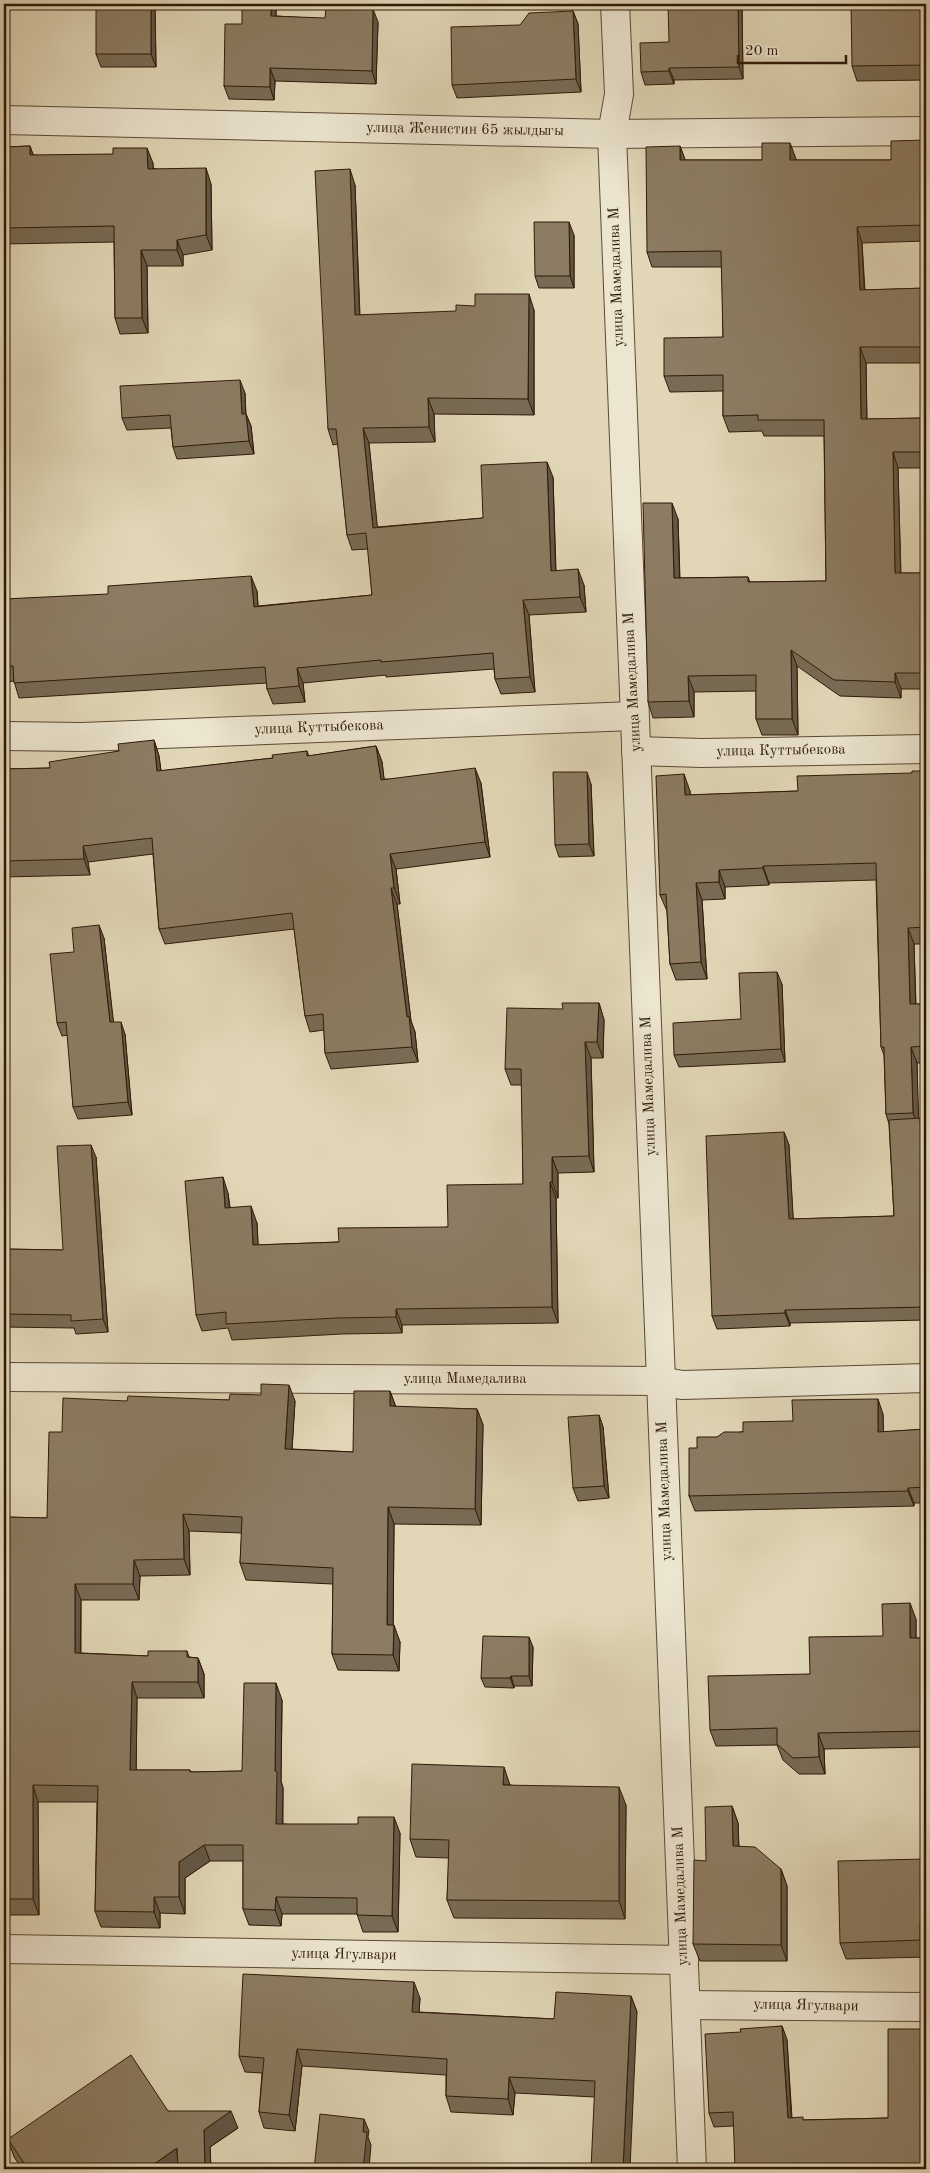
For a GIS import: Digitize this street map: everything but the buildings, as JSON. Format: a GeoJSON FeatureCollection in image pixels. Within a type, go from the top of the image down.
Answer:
{"type":"FeatureCollection","features":[{"type":"Feature","properties":{"kind":"street","name":"улица Мамедалива М"},"geometry":{"type":"LineString","coordinates":[[616,4],[619,94],[612,134],[692,2169]]}},
{"type":"Feature","properties":{"kind":"street","name":"улица Женистин 65 жылдыгы"},"geometry":{"type":"LineString","coordinates":[[4,120],[612,134],[926,131]]}},
{"type":"Feature","properties":{"kind":"street","name":"улица Куттыбекова"},"geometry":{"type":"LineString","coordinates":[[4,736],[82,736],[634,716]]}},
{"type":"Feature","properties":{"kind":"street","name":"улица Куттыбекова"},"geometry":{"type":"LineString","coordinates":[[636,751],[702,753],[926,749]]}},
{"type":"Feature","properties":{"kind":"street","name":"улица Мамедалива"},"geometry":{"type":"LineString","coordinates":[[4,1377],[660,1381],[682,1385],[926,1378]]}},
{"type":"Feature","properties":{"kind":"street","name":"улица Ягулвари"},"geometry":{"type":"LineString","coordinates":[[4,1949],[684,1960]]}},
{"type":"Feature","properties":{"kind":"street","name":"улица Ягулвари"},"geometry":{"type":"LineString","coordinates":[[686,2004],[926,2007]]}}]}
